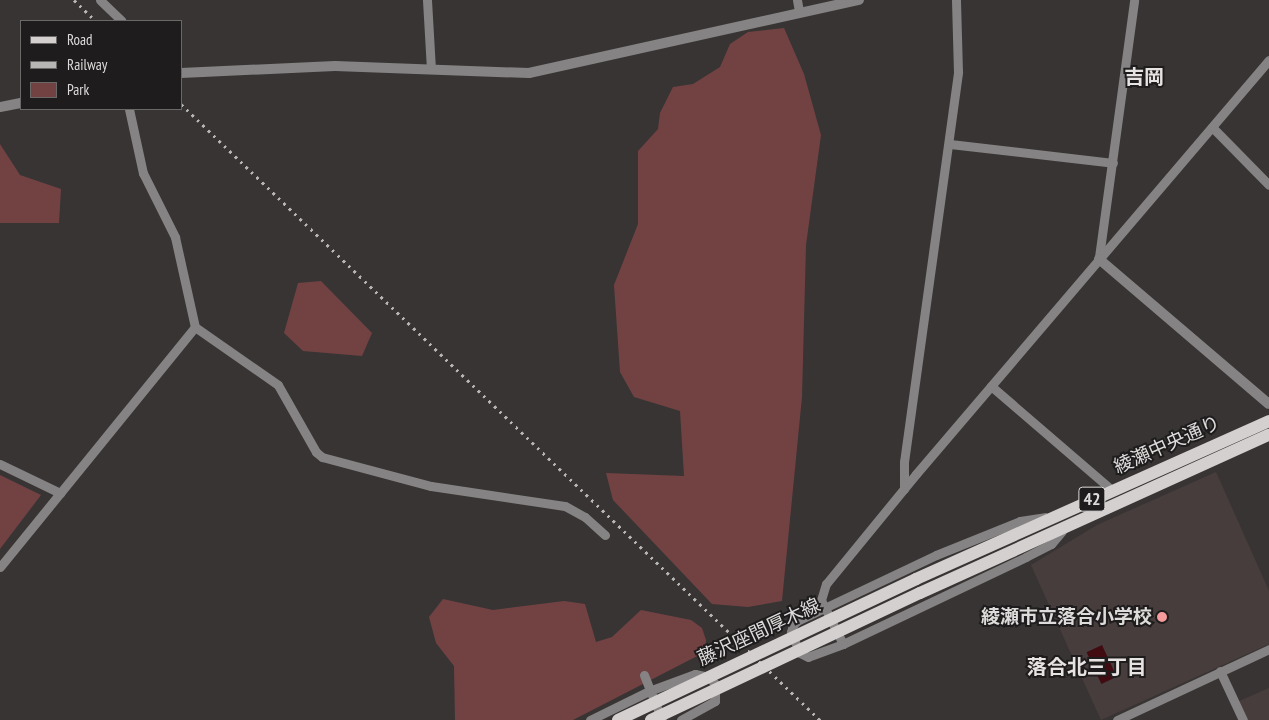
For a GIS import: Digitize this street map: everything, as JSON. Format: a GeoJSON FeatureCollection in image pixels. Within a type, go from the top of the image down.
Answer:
{"type":"FeatureCollection","features":[{"type":"Feature","properties":{"kind":"main road","name":"綾瀬中央通り"},"geometry":{"type":"LineString","coordinates":[[916,579],[1269,421]]}},
{"type":"Feature","properties":{"kind":"main road","name":"綾瀬中央通り"},"geometry":{"type":"LineString","coordinates":[[920,593],[1269,435]]}},
{"type":"Feature","properties":{"kind":"main road","name":"藤沢座間厚木線"},"geometry":{"type":"LineString","coordinates":[[618,720],[916,579]]}},
{"type":"Feature","properties":{"kind":"main road","name":"藤沢座間厚木線"},"geometry":{"type":"LineString","coordinates":[[651,720],[920,593]]}},
{"type":"Feature","properties":{"kind":"street"},"geometry":{"type":"LineString","coordinates":[[100,0],[121,20]]}},
{"type":"Feature","properties":{"kind":"street"},"geometry":{"type":"LineString","coordinates":[[427,0],[431,69]]}},
{"type":"Feature","properties":{"kind":"street"},"geometry":{"type":"LineString","coordinates":[[796,0],[799,11]]}},
{"type":"Feature","properties":{"kind":"street"},"geometry":{"type":"LineString","coordinates":[[182,73],[335,66],[529,73],[552,70],[799,11],[859,0]]}},
{"type":"Feature","properties":{"kind":"street"},"geometry":{"type":"LineString","coordinates":[[904,489],[904,462],[950,144],[958,72],[956,0]]}},
{"type":"Feature","properties":{"kind":"street"},"geometry":{"type":"LineString","coordinates":[[1099,259],[1134,0]]}},
{"type":"Feature","properties":{"kind":"street"},"geometry":{"type":"LineString","coordinates":[[843,644],[824,608],[821,594],[826,584],[991,386],[1269,60]]}},
{"type":"Feature","properties":{"kind":"street"},"geometry":{"type":"LineString","coordinates":[[0,107],[20,103]]}},
{"type":"Feature","properties":{"kind":"street"},"geometry":{"type":"LineString","coordinates":[[129,110],[143,173],[175,238],[195,327],[278,385],[309,442],[322,457],[448,490],[566,506],[585,517],[605,536]]}},
{"type":"Feature","properties":{"kind":"street"},"geometry":{"type":"LineString","coordinates":[[1212,127],[1269,185]]}},
{"type":"Feature","properties":{"kind":"street"},"geometry":{"type":"LineString","coordinates":[[950,144],[1113,163]]}},
{"type":"Feature","properties":{"kind":"street"},"geometry":{"type":"LineString","coordinates":[[1099,259],[1269,404]]}},
{"type":"Feature","properties":{"kind":"street"},"geometry":{"type":"LineString","coordinates":[[0,567],[195,327]]}},
{"type":"Feature","properties":{"kind":"street"},"geometry":{"type":"LineString","coordinates":[[991,386],[1112,490]]}},
{"type":"Feature","properties":{"kind":"street"},"geometry":{"type":"LineString","coordinates":[[0,464],[60,493]]}},
{"type":"Feature","properties":{"kind":"street"},"geometry":{"type":"LineString","coordinates":[[1057,516],[1020,521],[936,555],[824,608],[793,625],[791,632],[800,653],[813,658],[993,574],[1050,544],[1066,527]]}},
{"type":"Feature","properties":{"kind":"street"},"geometry":{"type":"LineString","coordinates":[[1117,720],[1269,649]]}},
{"type":"Feature","properties":{"kind":"street"},"geometry":{"type":"LineString","coordinates":[[1220,671],[1243,720]]}},
{"type":"Feature","properties":{"kind":"street"},"geometry":{"type":"LineString","coordinates":[[590,720],[649,691],[695,674],[709,677],[715,684],[716,701],[681,720]]}},
{"type":"Feature","properties":{"kind":"street"},"geometry":{"type":"LineString","coordinates":[[644,675],[662,720]]}},
{"type":"Feature","properties":{"kind":"shaded area","name":"綾瀬市立落合小学校"},"geometry":{"type":"Polygon","coordinates":[[[1216,472],[1269,591],[1269,644],[1101,720],[1031,565],[1097,525],[1216,472]]]}},
{"type":"Feature","properties":{"kind":"shaded area"},"geometry":{"type":"Polygon","coordinates":[[[1102,645],[1117,677],[1101,684],[1087,652],[1102,645]]]}},
{"type":"Feature","properties":{"kind":"shaded area"},"geometry":{"type":"Polygon","coordinates":[[[1269,688],[1269,720],[1245,720],[1237,702],[1269,688]]]}},
{"type":"Feature","properties":{"kind":"green space"},"geometry":{"type":"Polygon","coordinates":[[[784,28],[804,74],[821,135],[806,245],[802,397],[782,601],[748,607],[712,604],[613,500],[606,473],[684,476],[680,411],[634,397],[620,372],[614,285],[638,224],[638,151],[658,129],[660,113],[673,87],[693,84],[720,67],[730,44],[748,32],[784,28]]]}},
{"type":"Feature","properties":{"kind":"green space"},"geometry":{"type":"Polygon","coordinates":[[[0,144],[20,175],[61,189],[59,223],[0,223],[0,144]]]}},
{"type":"Feature","properties":{"kind":"green space"},"geometry":{"type":"Polygon","coordinates":[[[321,281],[372,333],[362,356],[303,351],[284,333],[298,283],[321,281]]]}},
{"type":"Feature","properties":{"kind":"green space"},"geometry":{"type":"Polygon","coordinates":[[[0,475],[41,495],[0,549],[0,475]]]}},
{"type":"Feature","properties":{"kind":"green space"},"geometry":{"type":"Polygon","coordinates":[[[443,599],[493,610],[564,601],[585,604],[596,642],[612,637],[641,610],[691,620],[702,628],[706,640],[705,652],[573,720],[455,720],[454,666],[436,643],[429,617],[443,599]]]}},
{"type":"Feature","properties":{"kind":"railway"},"geometry":{"type":"LineString","coordinates":[[74,0],[95,20]]}},
{"type":"Feature","properties":{"kind":"railway"},"geometry":{"type":"LineString","coordinates":[[182,105],[820,720]]}},
{"type":"Feature","properties":{"kind":"place","name":"綾瀬市立落合小学校"},"geometry":{"type":"Point","coordinates":[1162,617]}},
{"type":"Feature","properties":{"kind":"district","name":"吉岡"},"geometry":{"type":"Point","coordinates":[1144,77]}},
{"type":"Feature","properties":{"kind":"district","name":"落合北三丁目"},"geometry":{"type":"Point","coordinates":[1087,667]}}]}
